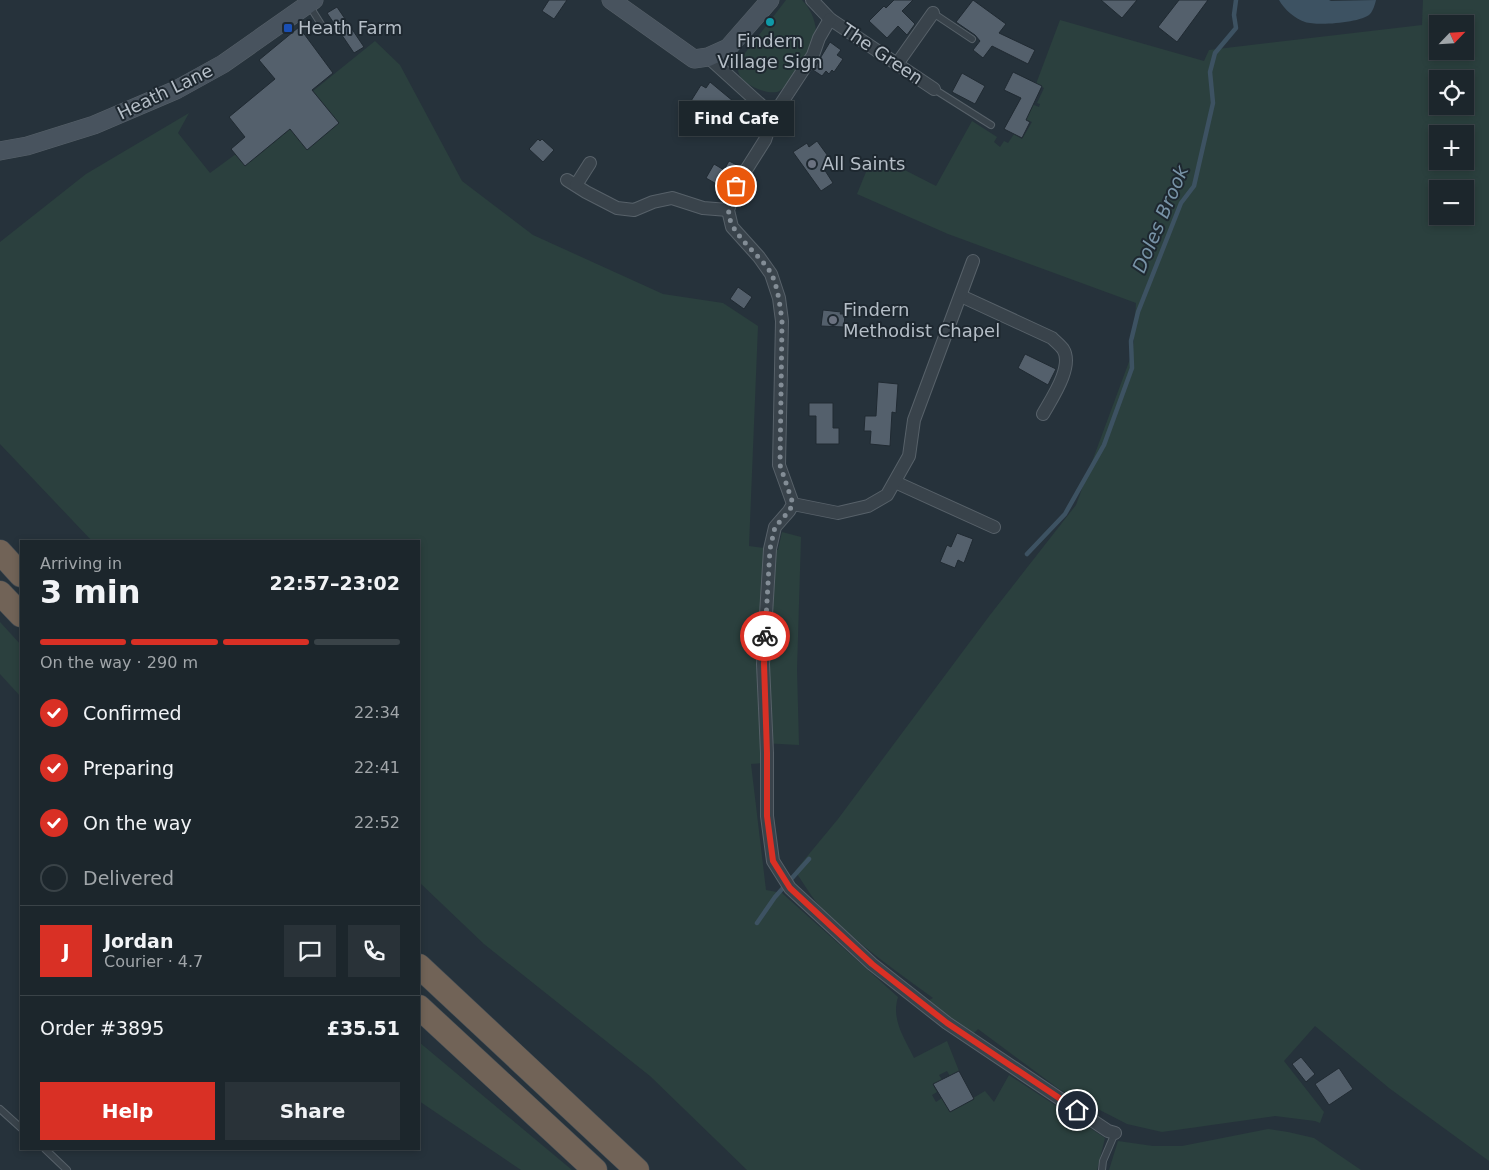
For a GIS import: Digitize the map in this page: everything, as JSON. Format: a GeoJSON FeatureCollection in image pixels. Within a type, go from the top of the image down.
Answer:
{"type":"FeatureCollection","features":[{"type":"Feature","properties":{"kind":"highway"},"geometry":{"type":"LineString","coordinates":[[0,552],[20,574]]}},
{"type":"Feature","properties":{"kind":"highway"},"geometry":{"type":"LineString","coordinates":[[0,594],[20,614]]}},
{"type":"Feature","properties":{"kind":"highway"},"geometry":{"type":"LineString","coordinates":[[420,967],[637,1170]]}},
{"type":"Feature","properties":{"kind":"highway"},"geometry":{"type":"LineString","coordinates":[[420,1008],[594,1170]]}},
{"type":"Feature","properties":{"kind":"street"},"geometry":{"type":"LineString","coordinates":[[611,0],[694,59],[708,57],[728,48],[770,0]]}},
{"type":"Feature","properties":{"kind":"street","name":"The Green"},"geometry":{"type":"LineString","coordinates":[[812,0],[830,19],[934,89]]}},
{"type":"Feature","properties":{"kind":"street","name":"Heath Lane"},"geometry":{"type":"LineString","coordinates":[[0,151],[27,146],[94,125],[176,90],[223,64],[311,2]]}},
{"type":"Feature","properties":{"kind":"street"},"geometry":{"type":"LineString","coordinates":[[897,64],[933,13]]}},
{"type":"Feature","properties":{"kind":"street","name":"The Green"},"geometry":{"type":"LineString","coordinates":[[728,210],[736,186],[765,140],[773,116],[813,55],[819,38],[830,19]]}},
{"type":"Feature","properties":{"kind":"street"},"geometry":{"type":"LineString","coordinates":[[708,57],[773,116]]}},
{"type":"Feature","properties":{"kind":"street"},"geometry":{"type":"LineString","coordinates":[[590,163],[572,182],[586,192],[617,208],[634,210],[653,202],[672,198],[703,208],[728,210],[732,226],[772,274],[779,298],[782,321],[780,465],[793,504],[775,527],[770,549],[764,664],[767,816],[773,861],[787,883],[872,964],[947,1023],[1108,1131],[1115,1133]]}},
{"type":"Feature","properties":{"kind":"street"},"geometry":{"type":"LineString","coordinates":[[793,504],[838,513],[868,506],[887,495],[909,456],[914,420],[973,261]]}},
{"type":"Feature","properties":{"kind":"street"},"geometry":{"type":"LineString","coordinates":[[961,296],[1052,338],[1063,349],[1067,362],[1062,378],[1044,414]]}},
{"type":"Feature","properties":{"kind":"street"},"geometry":{"type":"LineString","coordinates":[[895,482],[994,527]]}},
{"type":"Feature","properties":{"kind":"lane"},"geometry":{"type":"LineString","coordinates":[[311,2],[324,29]]}},
{"type":"Feature","properties":{"kind":"lane"},"geometry":{"type":"LineString","coordinates":[[933,13],[972,40]]}},
{"type":"Feature","properties":{"kind":"lane"},"geometry":{"type":"LineString","coordinates":[[934,89],[991,125]]}},
{"type":"Feature","properties":{"kind":"lane"},"geometry":{"type":"LineString","coordinates":[[0,1110],[20,1127]]}},
{"type":"Feature","properties":{"kind":"lane"},"geometry":{"type":"LineString","coordinates":[[1102,1170],[1103,1161],[1115,1133]]}},
{"type":"Feature","properties":{"kind":"lane"},"geometry":{"type":"LineString","coordinates":[[46,1150],[67,1170]]}},
{"type":"Feature","properties":{"kind":"green space"},"geometry":{"type":"Polygon","coordinates":[[[786,0],[802,0],[815,22],[815,37],[807,54],[788,83],[777,92],[767,92],[751,86],[743,80],[738,72],[739,61],[786,0]]]}},
{"type":"Feature","properties":{"kind":"green space"},"geometry":{"type":"Polygon","coordinates":[[[1423,0],[1489,0],[1489,1161],[1389,1088],[1315,1026],[1284,1061],[1324,1112],[1320,1123],[1275,1116],[1162,1132],[1127,1124],[1059,1089],[978,1029],[969,1038],[922,1004],[933,998],[844,929],[817,903],[795,871],[838,819],[990,615],[1076,505],[1133,351],[1136,303],[948,234],[857,194],[868,167],[887,170],[891,163],[936,186],[972,121],[997,137],[994,142],[1000,147],[1004,141],[1008,143],[1014,134],[1022,139],[1032,122],[1023,118],[1022,100],[1039,107],[1040,104],[1037,103],[1044,88],[1036,84],[1060,20],[1204,61],[1209,50],[1422,25],[1423,0]]]}},
{"type":"Feature","properties":{"kind":"green space"},"geometry":{"type":"Polygon","coordinates":[[[375,41],[400,65],[462,181],[533,235],[663,294],[723,303],[758,326],[749,546],[778,550],[782,532],[801,537],[797,669],[799,745],[761,743],[764,763],[751,764],[766,890],[782,893],[898,997],[896,1005],[897,1021],[914,1058],[947,1041],[959,1071],[950,1076],[947,1071],[939,1075],[942,1080],[933,1085],[937,1092],[932,1095],[936,1102],[942,1098],[950,1112],[985,1091],[994,1102],[1009,1075],[1105,1138],[1097,1170],[747,1170],[650,1076],[484,944],[420,883],[420,540],[91,540],[0,444],[0,242],[86,174],[189,113],[178,133],[210,173],[236,154],[246,165],[290,129],[308,149],[339,123],[313,91],[375,41]]]}},
{"type":"Feature","properties":{"kind":"green space"},"geometry":{"type":"Polygon","coordinates":[[[0,622],[20,644],[20,696],[0,674],[0,622]]]}},
{"type":"Feature","properties":{"kind":"green space"},"geometry":{"type":"Polygon","coordinates":[[[420,1043],[572,1170],[521,1170],[420,1102],[420,1043]]]}},
{"type":"Feature","properties":{"kind":"green space"},"geometry":{"type":"Polygon","coordinates":[[[1268,1129],[1314,1138],[1361,1170],[1109,1170],[1118,1141],[1153,1146],[1182,1146],[1268,1129]]]}},
{"type":"Feature","properties":{"kind":"water"},"geometry":{"type":"Polygon","coordinates":[[[1279,0],[1376,0],[1371,13],[1358,20],[1319,24],[1297,19],[1279,0]]]}},
{"type":"Feature","properties":{"kind":"building"},"geometry":{"type":"Polygon","coordinates":[[[549,0],[567,0],[554,19],[542,11],[549,0]]]}},
{"type":"Feature","properties":{"kind":"building"},"geometry":{"type":"Polygon","coordinates":[[[894,0],[913,0],[902,11],[915,24],[907,35],[898,26],[887,38],[869,21],[884,6],[886,8],[894,0]]]}},
{"type":"Feature","properties":{"kind":"building"},"geometry":{"type":"Polygon","coordinates":[[[973,0],[1006,24],[999,33],[1035,50],[1028,64],[992,46],[983,58],[973,50],[980,41],[975,35],[956,22],[973,0]]]}},
{"type":"Feature","properties":{"kind":"building"},"geometry":{"type":"Polygon","coordinates":[[[1101,0],[1137,0],[1122,18],[1101,0]]]}},
{"type":"Feature","properties":{"kind":"building"},"geometry":{"type":"Polygon","coordinates":[[[1179,0],[1208,0],[1177,42],[1158,27],[1179,0]]]}},
{"type":"Feature","properties":{"kind":"building"},"geometry":{"type":"Polygon","coordinates":[[[337,7],[364,47],[354,53],[327,13],[337,7]]]}},
{"type":"Feature","properties":{"kind":"building"},"geometry":{"type":"Polygon","coordinates":[[[299,27],[333,73],[312,90],[339,123],[307,150],[290,129],[245,166],[231,149],[245,137],[229,117],[275,79],[259,60],[299,27]]]}},
{"type":"Feature","properties":{"kind":"building"},"geometry":{"type":"Polygon","coordinates":[[[830,42],[841,50],[837,55],[843,59],[834,72],[832,70],[829,74],[826,71],[822,76],[813,70],[830,42]]]}},
{"type":"Feature","properties":{"kind":"building"},"geometry":{"type":"Polygon","coordinates":[[[1013,72],[1042,86],[1026,120],[1030,122],[1022,138],[1004,129],[1021,98],[1004,90],[1013,72]]]}},
{"type":"Feature","properties":{"kind":"building"},"geometry":{"type":"Polygon","coordinates":[[[962,73],[985,86],[975,104],[952,92],[962,73]]]}},
{"type":"Feature","properties":{"kind":"building"},"geometry":{"type":"Polygon","coordinates":[[[710,82],[751,116],[737,134],[704,109],[692,124],[681,117],[701,85],[706,88],[710,82]]]}},
{"type":"Feature","properties":{"kind":"building"},"geometry":{"type":"Polygon","coordinates":[[[538,139],[540,141],[542,139],[554,150],[543,162],[529,149],[538,139]]]}},
{"type":"Feature","properties":{"kind":"building","name":"All Saints"},"geometry":{"type":"Polygon","coordinates":[[[817,141],[833,163],[824,169],[833,183],[821,191],[793,152],[807,143],[809,147],[817,141]]]}},
{"type":"Feature","properties":{"kind":"building"},"geometry":{"type":"Polygon","coordinates":[[[729,161],[739,166],[725,189],[706,178],[714,164],[724,170],[729,161]]]}},
{"type":"Feature","properties":{"kind":"building"},"geometry":{"type":"Polygon","coordinates":[[[738,287],[752,297],[744,309],[730,299],[738,287]]]}},
{"type":"Feature","properties":{"kind":"building","name":"Findern Methodist Chapel"},"geometry":{"type":"Polygon","coordinates":[[[823,310],[845,314],[844,327],[821,326],[823,310]]]}},
{"type":"Feature","properties":{"kind":"building"},"geometry":{"type":"Polygon","coordinates":[[[1025,354],[1056,369],[1048,385],[1018,368],[1025,354]]]}},
{"type":"Feature","properties":{"kind":"building"},"geometry":{"type":"Polygon","coordinates":[[[878,382],[898,384],[896,413],[892,412],[890,446],[870,444],[871,431],[864,431],[865,416],[876,416],[878,382]]]}},
{"type":"Feature","properties":{"kind":"building"},"geometry":{"type":"Polygon","coordinates":[[[809,403],[833,403],[833,428],[839,428],[839,444],[816,444],[816,416],[809,416],[809,403]]]}},
{"type":"Feature","properties":{"kind":"building"},"geometry":{"type":"Polygon","coordinates":[[[957,533],[973,539],[964,563],[958,560],[955,568],[940,562],[947,545],[951,547],[957,533]]]}},
{"type":"Feature","properties":{"kind":"building"},"geometry":{"type":"Polygon","coordinates":[[[1301,1057],[1315,1074],[1306,1082],[1292,1064],[1301,1057]]]}},
{"type":"Feature","properties":{"kind":"building"},"geometry":{"type":"Polygon","coordinates":[[[1339,1068],[1353,1089],[1329,1105],[1315,1084],[1339,1068]]]}},
{"type":"Feature","properties":{"kind":"building"},"geometry":{"type":"Polygon","coordinates":[[[959,1071],[974,1099],[950,1112],[933,1084],[959,1071]]]}},
{"type":"Feature","properties":{"kind":"waterway","name":"Doles Brook"},"geometry":{"type":"LineString","coordinates":[[1027,554],[1065,514],[1104,445],[1132,368],[1131,341],[1138,312],[1181,203],[1194,186],[1213,103],[1210,72],[1215,53],[1236,28],[1234,15],[1236,0]]}},
{"type":"Feature","properties":{"kind":"waterway"},"geometry":{"type":"LineString","coordinates":[[757,923],[775,897],[809,859]]}},
{"type":"Feature","properties":{"kind":"way so far"},"geometry":{"type":"LineString","coordinates":[[736,186],[728,210],[732,226],[772,274],[779,298],[782,321],[780,465],[785,485],[793,504],[775,527],[770,549],[765,636]]}},
{"type":"Feature","properties":{"kind":"place","name":"Findern Village Sign"},"geometry":{"type":"Point","coordinates":[770,22]}},
{"type":"Feature","properties":{"kind":"place","name":"Heath Farm"},"geometry":{"type":"Point","coordinates":[288,28]}},
{"type":"Feature","properties":{"kind":"place","name":"All Saints"},"geometry":{"type":"Point","coordinates":[812,164]}},
{"type":"Feature","properties":{"kind":"place","name":"Find Cafe"},"geometry":{"type":"Point","coordinates":[736,186]}},
{"type":"Feature","properties":{"kind":"place","name":"Findern Methodist Chapel"},"geometry":{"type":"Point","coordinates":[833,320]}},
{"type":"Feature","properties":{"kind":"route"},"geometry":{"type":"LineString","coordinates":[[765,636],[767,816],[773,861],[783,879],[790,888],[872,964],[925,1006],[947,1023],[1077,1110]]}}]}
